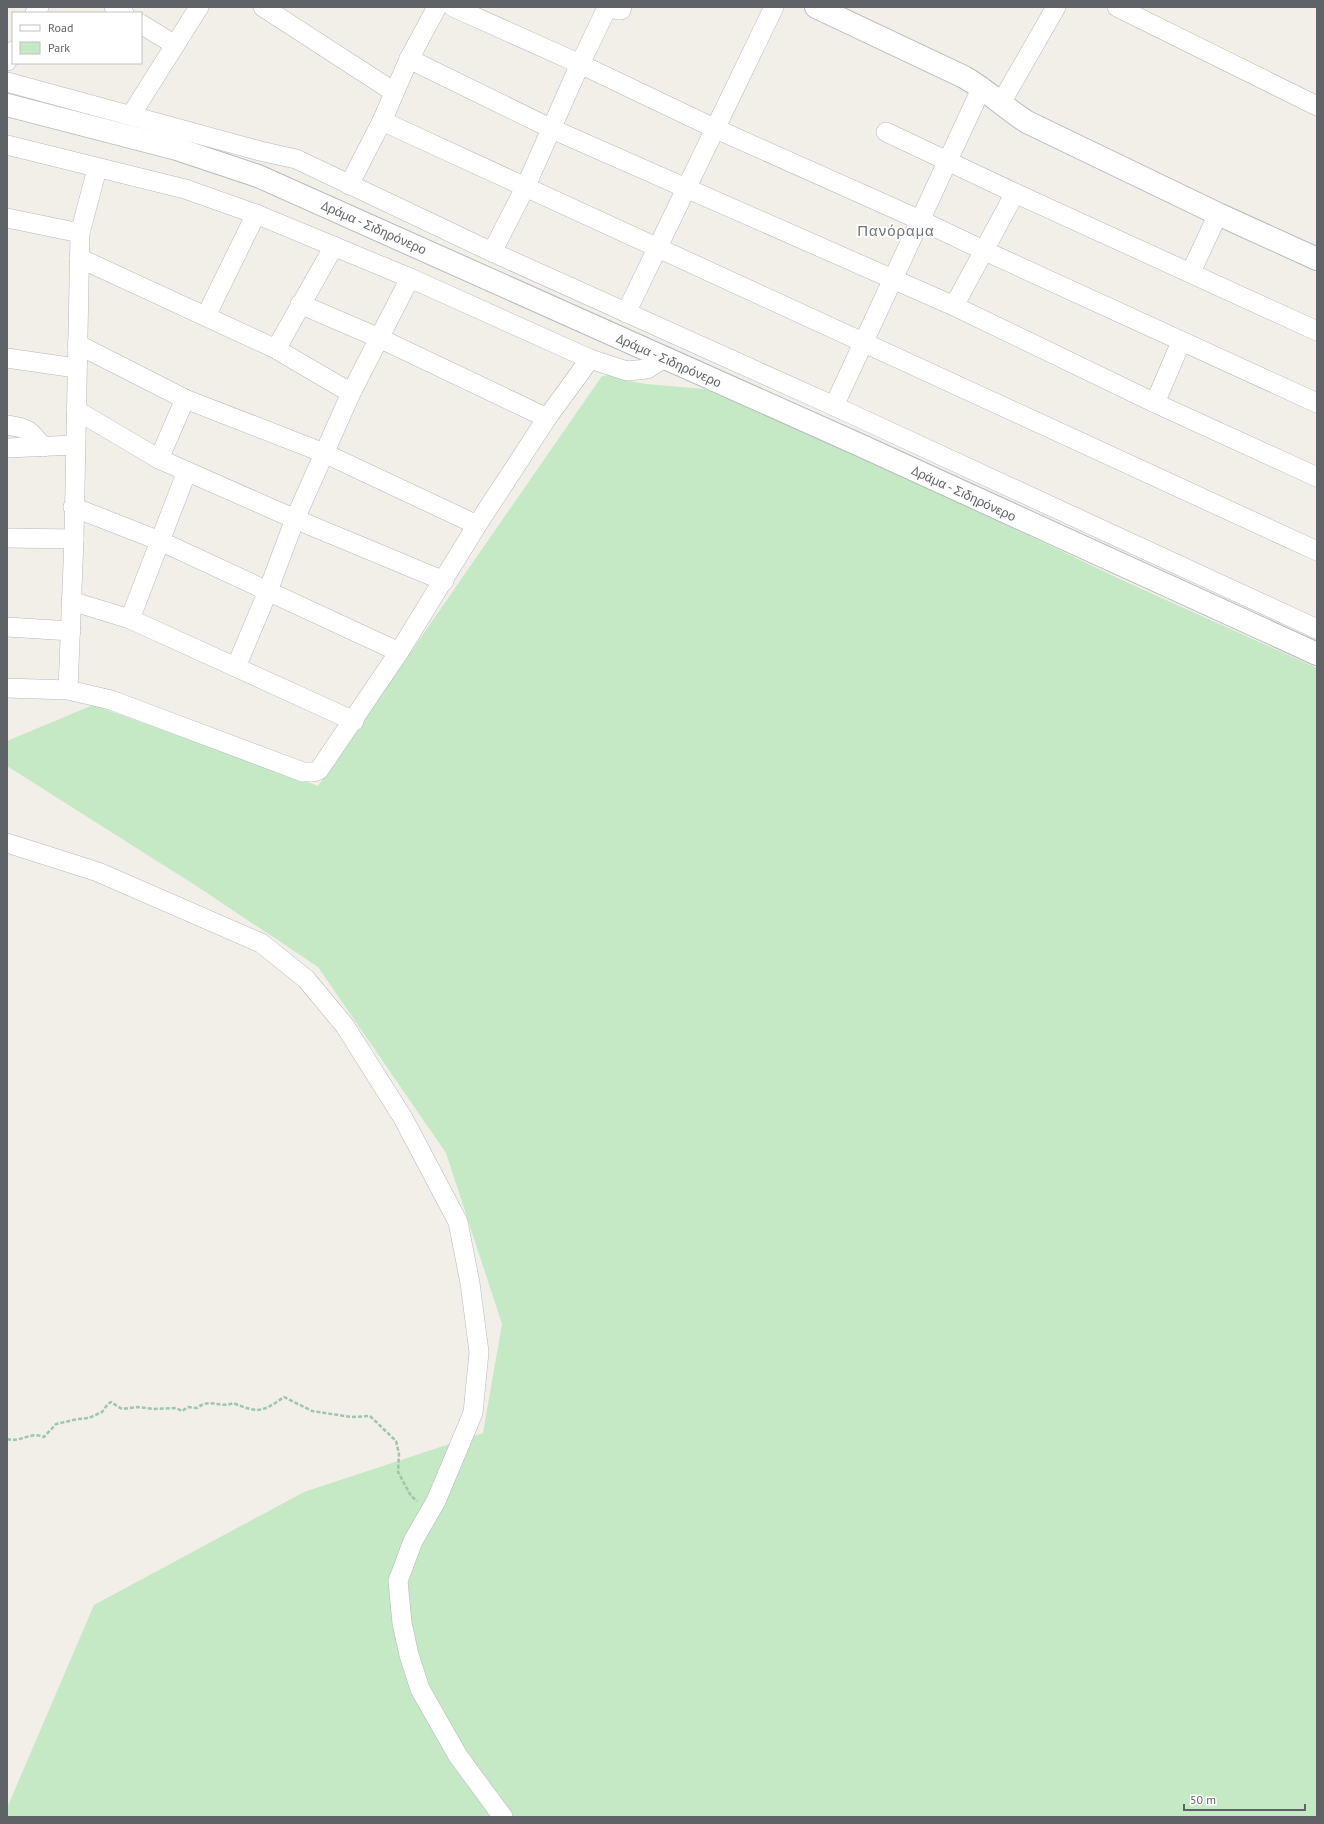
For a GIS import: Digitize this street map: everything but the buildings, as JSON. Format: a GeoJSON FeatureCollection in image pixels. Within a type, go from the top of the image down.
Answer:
{"type":"FeatureCollection","features":[{"type":"Feature","properties":{"kind":"street"},"geometry":{"type":"LineString","coordinates":[[131,115],[199,7]]}},
{"type":"Feature","properties":{"kind":"street"},"geometry":{"type":"LineString","coordinates":[[263,7],[394,92]]}},
{"type":"Feature","properties":{"kind":"street"},"geometry":{"type":"LineString","coordinates":[[349,185],[382,121],[409,60],[437,7]]}},
{"type":"Feature","properties":{"kind":"street"},"geometry":{"type":"LineString","coordinates":[[453,7],[580,64],[714,128],[920,220],[985,252],[1181,342],[1316,401]]}},
{"type":"Feature","properties":{"kind":"street"},"geometry":{"type":"LineString","coordinates":[[492,252],[525,188],[580,64],[607,8],[621,10],[622,7]]}},
{"type":"Feature","properties":{"kind":"street"},"geometry":{"type":"LineString","coordinates":[[626,313],[659,248],[714,128],[774,7]]}},
{"type":"Feature","properties":{"kind":"street"},"geometry":{"type":"LineString","coordinates":[[816,7],[982,86],[1010,111],[1027,122],[1218,214],[1317,259]]}},
{"type":"Feature","properties":{"kind":"street"},"geometry":{"type":"LineString","coordinates":[[1001,103],[1056,7]]}},
{"type":"Feature","properties":{"kind":"street"},"geometry":{"type":"LineString","coordinates":[[1117,7],[1317,106]]}},
{"type":"Feature","properties":{"kind":"street"},"geometry":{"type":"LineString","coordinates":[[142,25],[176,45]]}},
{"type":"Feature","properties":{"kind":"street"},"geometry":{"type":"LineString","coordinates":[[409,60],[552,129],[954,306],[1155,403],[1317,477]]}},
{"type":"Feature","properties":{"kind":"street"},"geometry":{"type":"LineString","coordinates":[[7,82],[260,151],[296,159],[492,252],[834,406],[1317,629]]}},
{"type":"Feature","properties":{"kind":"street"},"geometry":{"type":"LineString","coordinates":[[834,406],[982,86]]}},
{"type":"Feature","properties":{"kind":"street","name":"Δράμα - Σιδηρόνερο"},"geometry":{"type":"LineString","coordinates":[[7,105],[177,149],[258,176],[848,440],[1317,654]]}},
{"type":"Feature","properties":{"kind":"street"},"geometry":{"type":"LineString","coordinates":[[382,121],[1317,551]]}},
{"type":"Feature","properties":{"kind":"street"},"geometry":{"type":"LineString","coordinates":[[886,132],[948,160],[1015,194],[1192,272],[1317,330]]}},
{"type":"Feature","properties":{"kind":"street"},"geometry":{"type":"LineString","coordinates":[[7,145],[97,169],[185,189],[256,214],[410,278],[590,359],[627,371],[646,369],[664,358]]}},
{"type":"Feature","properties":{"kind":"street"},"geometry":{"type":"LineString","coordinates":[[68,690],[74,539],[73,507],[80,233],[97,169]]}},
{"type":"Feature","properties":{"kind":"street"},"geometry":{"type":"LineString","coordinates":[[954,306],[985,252],[1015,194]]}},
{"type":"Feature","properties":{"kind":"street"},"geometry":{"type":"LineString","coordinates":[[206,316],[256,214]]}},
{"type":"Feature","properties":{"kind":"street"},"geometry":{"type":"LineString","coordinates":[[1192,272],[1218,214]]}},
{"type":"Feature","properties":{"kind":"street"},"geometry":{"type":"LineString","coordinates":[[7,218],[80,233]]}},
{"type":"Feature","properties":{"kind":"street"},"geometry":{"type":"LineString","coordinates":[[276,349],[334,246]]}},
{"type":"Feature","properties":{"kind":"street"},"geometry":{"type":"LineString","coordinates":[[79,258],[276,349],[351,392]]}},
{"type":"Feature","properties":{"kind":"street"},"geometry":{"type":"LineString","coordinates":[[236,667],[268,591],[295,519],[351,392],[410,278]]}},
{"type":"Feature","properties":{"kind":"street"},"geometry":{"type":"LineString","coordinates":[[300,304],[379,338],[547,418]]}},
{"type":"Feature","properties":{"kind":"street"},"geometry":{"type":"LineString","coordinates":[[1155,403],[1181,342]]}},
{"type":"Feature","properties":{"kind":"street"},"geometry":{"type":"LineString","coordinates":[[77,344],[186,399],[324,453],[477,525]]}},
{"type":"Feature","properties":{"kind":"street"},"geometry":{"type":"LineString","coordinates":[[7,358],[76,368]]}},
{"type":"Feature","properties":{"kind":"street"},"geometry":{"type":"LineString","coordinates":[[7,688],[68,690],[111,700],[308,773],[319,770],[354,721],[399,652],[477,525],[547,418],[590,359]]}},
{"type":"Feature","properties":{"kind":"street"},"geometry":{"type":"LineString","coordinates":[[159,459],[186,399]]}},
{"type":"Feature","properties":{"kind":"street"},"geometry":{"type":"LineString","coordinates":[[76,410],[159,459],[295,519],[444,581]]}},
{"type":"Feature","properties":{"kind":"street"},"geometry":{"type":"LineString","coordinates":[[7,425],[26,428],[43,447]]}},
{"type":"Feature","properties":{"kind":"street"},"geometry":{"type":"LineString","coordinates":[[7,448],[75,445]]}},
{"type":"Feature","properties":{"kind":"street"},"geometry":{"type":"LineString","coordinates":[[130,619],[187,471]]}},
{"type":"Feature","properties":{"kind":"street"},"geometry":{"type":"LineString","coordinates":[[73,507],[160,541],[399,652]]}},
{"type":"Feature","properties":{"kind":"street"},"geometry":{"type":"LineString","coordinates":[[7,538],[74,539]]}},
{"type":"Feature","properties":{"kind":"street"},"geometry":{"type":"LineString","coordinates":[[71,601],[130,619],[354,721]]}},
{"type":"Feature","properties":{"kind":"street"},"geometry":{"type":"LineString","coordinates":[[7,627],[70,630]]}},
{"type":"Feature","properties":{"kind":"street"},"geometry":{"type":"LineString","coordinates":[[7,843],[98,872],[261,943],[306,979],[345,1026],[403,1118],[458,1222],[470,1283],[479,1352],[473,1413],[436,1501],[413,1541],[398,1581],[402,1623],[409,1655],[420,1689],[458,1756],[503,1817]]}},
{"type":"Feature","properties":{"kind":"path"},"geometry":{"type":"LineString","coordinates":[[7,1439],[17,1441],[31,1435],[44,1437],[56,1424],[89,1418],[102,1412],[111,1402],[122,1409],[138,1407],[153,1409],[176,1408],[182,1411],[188,1407],[197,1408],[203,1403],[213,1402],[222,1405],[233,1402],[246,1409],[260,1410],[272,1406],[284,1397],[312,1411],[351,1417],[370,1416],[396,1441],[399,1454],[398,1472],[411,1496],[429,1512]]}},
{"type":"Feature","properties":{"kind":"green space"},"geometry":{"type":"Polygon","coordinates":[[[610,375],[628,381],[646,384],[704,389],[729,399],[958,502],[1124,581],[1317,668],[1317,1817],[7,1817],[7,1808],[94,1605],[304,1492],[483,1433],[502,1324],[446,1153],[318,967],[198,887],[7,766],[7,741],[93,705],[318,786],[602,376],[610,375]]]}},
{"type":"Feature","properties":{"kind":"district","name":"Πανόραμα"},"geometry":{"type":"Point","coordinates":[896,231]}}]}
